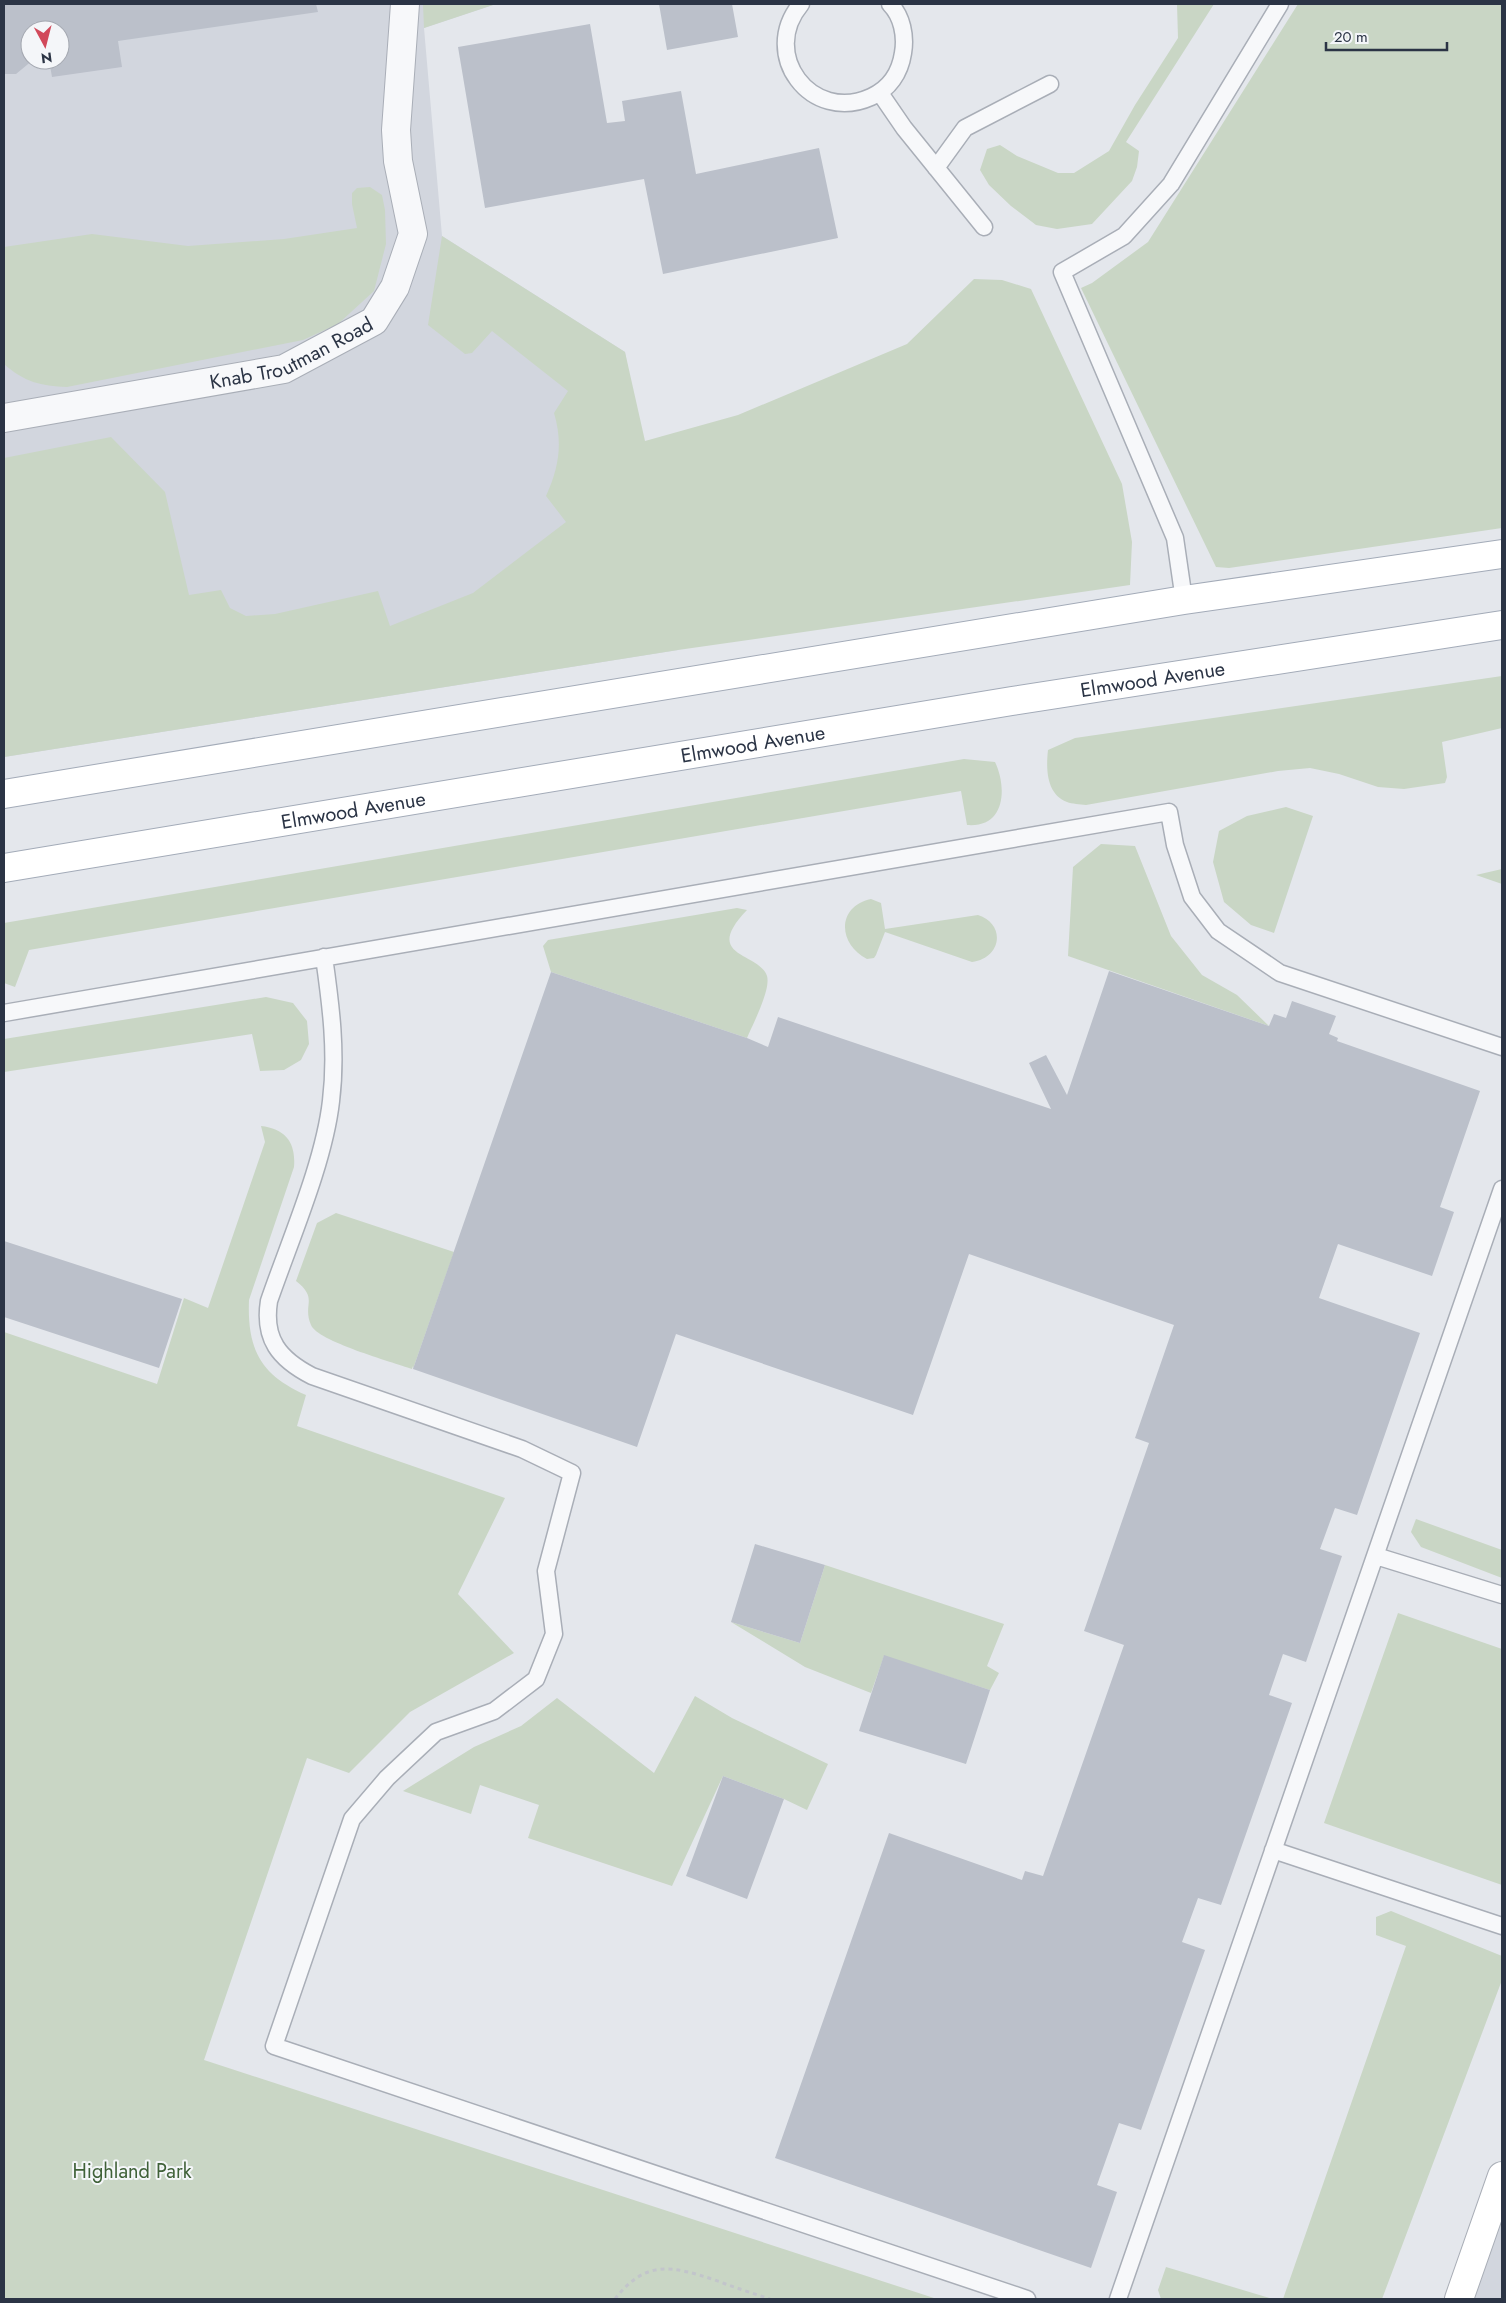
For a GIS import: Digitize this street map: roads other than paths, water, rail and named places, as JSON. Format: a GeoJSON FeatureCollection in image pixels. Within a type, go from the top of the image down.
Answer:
{"type":"FeatureCollection","features":[{"type":"Feature","properties":{"kind":"main road"},"geometry":{"type":"LineString","coordinates":[[4,794],[1184,600],[1502,554]]}},
{"type":"Feature","properties":{"kind":"main road","name":"Elmwood Avenue"},"geometry":{"type":"LineString","coordinates":[[4,868],[1012,701],[1502,625]]}},
{"type":"Feature","properties":{"kind":"main road"},"geometry":{"type":"LineString","coordinates":[[1459,2299],[1502,2179]]}},
{"type":"Feature","properties":{"kind":"street","name":"Knab Troutman Road"},"geometry":{"type":"LineString","coordinates":[[4,418],[284,369],[374,321],[395,288],[413,234],[398,161],[396,130],[405,4]]}},
{"type":"Feature","properties":{"kind":"lane"},"geometry":{"type":"LineString","coordinates":[[801,4],[793,13],[786,32],[785,52],[792,72],[804,88],[821,98],[841,104],[862,101],[880,93],[894,79],[902,62],[905,43],[902,25],[890,4]]}},
{"type":"Feature","properties":{"kind":"lane"},"geometry":{"type":"LineString","coordinates":[[1184,600],[1175,538],[1062,272],[1124,236],[1171,184],[1280,4]]}},
{"type":"Feature","properties":{"kind":"lane"},"geometry":{"type":"LineString","coordinates":[[936,168],[965,128],[1050,84]]}},
{"type":"Feature","properties":{"kind":"lane"},"geometry":{"type":"LineString","coordinates":[[880,93],[904,128],[984,227]]}},
{"type":"Feature","properties":{"kind":"lane"},"geometry":{"type":"LineString","coordinates":[[4,1013],[1169,812],[1175,845],[1192,897],[1218,931],[1280,973],[1502,1047]]}},
{"type":"Feature","properties":{"kind":"lane"},"geometry":{"type":"LineString","coordinates":[[324,958],[334,1030],[331,1101],[312,1178],[269,1301],[267,1314],[268,1329],[274,1344],[282,1356],[312,1376],[522,1449],[572,1474],[546,1571],[554,1634],[536,1679],[494,1711],[436,1732],[387,1778],[352,1819],[274,2046],[1027,2299]]}},
{"type":"Feature","properties":{"kind":"lane"},"geometry":{"type":"LineString","coordinates":[[1118,2299],[1502,1189]]}},
{"type":"Feature","properties":{"kind":"lane"},"geometry":{"type":"LineString","coordinates":[[1376,1556],[1502,1595]]}},
{"type":"Feature","properties":{"kind":"lane"},"geometry":{"type":"LineString","coordinates":[[1273,1850],[1502,1926]]}},
{"type":"Feature","properties":{"kind":"park label","name":"Highland Park"},"geometry":{"type":"Point","coordinates":[132,2171]}}]}
